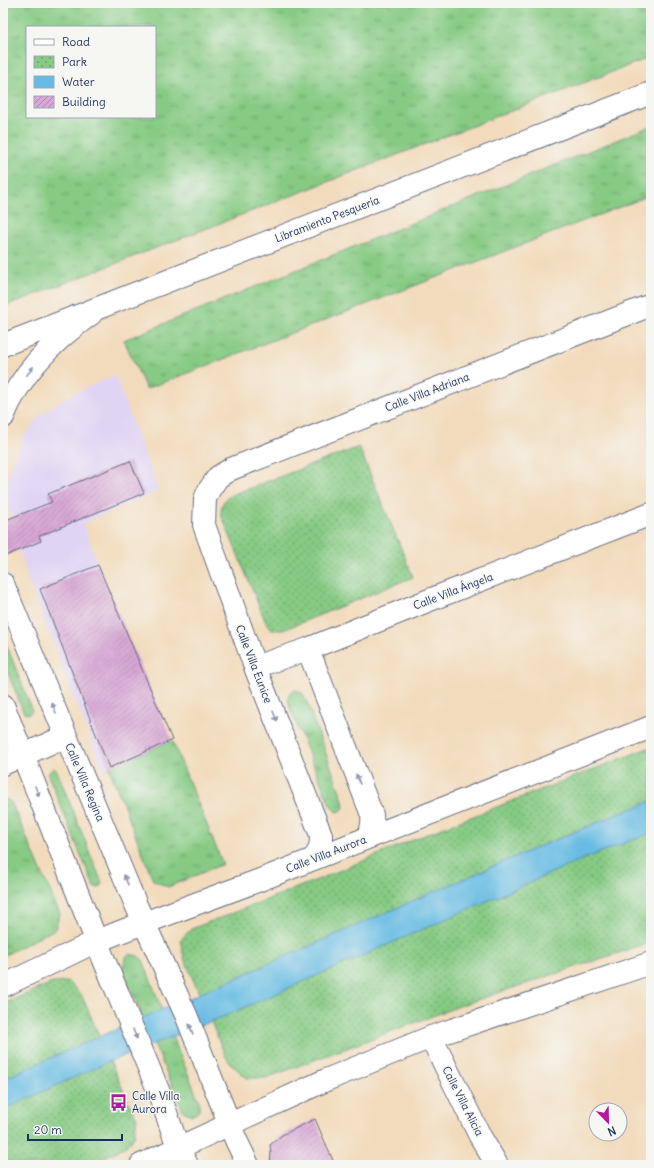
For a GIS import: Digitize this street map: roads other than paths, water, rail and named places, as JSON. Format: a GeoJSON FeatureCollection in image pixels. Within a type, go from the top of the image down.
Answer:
{"type":"FeatureCollection","features":[{"type":"Feature","properties":{"kind":"street","name":"Libramiento Pesquería"},"geometry":{"type":"LineString","coordinates":[[3,345],[651,93]]}},
{"type":"Feature","properties":{"kind":"street","name":"Calle Villa Adriana"},"geometry":{"type":"LineString","coordinates":[[209,490],[218,477],[231,469],[651,305]]}},
{"type":"Feature","properties":{"kind":"street"},"geometry":{"type":"LineString","coordinates":[[5,412],[17,388],[43,355],[69,330],[98,309]]}},
{"type":"Feature","properties":{"kind":"street"},"geometry":{"type":"LineString","coordinates":[[3,384],[7,394],[5,412]]}},
{"type":"Feature","properties":{"kind":"street","name":"Calle Villa Eunice"},"geometry":{"type":"LineString","coordinates":[[209,490],[205,499],[204,525],[255,667],[321,835]]}},
{"type":"Feature","properties":{"kind":"street","name":"Calle Villa Ángela"},"geometry":{"type":"LineString","coordinates":[[255,667],[308,649],[651,514]]}},
{"type":"Feature","properties":{"kind":"street","name":"Calle Villa Regina"},"geometry":{"type":"LineString","coordinates":[[3,584],[66,736],[140,924],[170,979],[221,1104]]}},
{"type":"Feature","properties":{"kind":"street"},"geometry":{"type":"LineString","coordinates":[[308,649],[372,815],[375,820],[395,827]]}},
{"type":"Feature","properties":{"kind":"street"},"geometry":{"type":"LineString","coordinates":[[3,705],[171,1126],[187,1137],[233,1132],[251,1114]]}},
{"type":"Feature","properties":{"kind":"street","name":"Calle Villa Aurora"},"geometry":{"type":"LineString","coordinates":[[3,986],[140,924],[313,859],[651,727]]}},
{"type":"Feature","properties":{"kind":"street"},"geometry":{"type":"LineString","coordinates":[[3,764],[66,736]]}},
{"type":"Feature","properties":{"kind":"street"},"geometry":{"type":"LineString","coordinates":[[313,859],[318,853],[321,835],[336,844],[356,842],[368,836],[372,826],[372,815]]}},
{"type":"Feature","properties":{"kind":"street"},"geometry":{"type":"LineString","coordinates":[[221,1104],[233,1112],[243,1115],[251,1114],[326,1080],[431,1037],[651,964]]}},
{"type":"Feature","properties":{"kind":"street","name":"Calle Villa Alicia"},"geometry":{"type":"LineString","coordinates":[[431,1037],[480,1136],[497,1165]]}},
{"type":"Feature","properties":{"kind":"street"},"geometry":{"type":"LineString","coordinates":[[171,1126],[167,1144],[170,1159],[204,1135],[218,1121],[221,1104]]}},
{"type":"Feature","properties":{"kind":"street"},"geometry":{"type":"LineString","coordinates":[[221,1104],[248,1165]]}},
{"type":"Feature","properties":{"kind":"water"},"geometry":{"type":"Polygon","coordinates":[[[651,801],[651,833],[583,859],[225,1016],[103,1064],[3,1110],[3,1079],[477,873],[651,801]]]}},
{"type":"Feature","properties":{"kind":"place","name":"Calle Villa Aurora"},"geometry":{"type":"Point","coordinates":[119,1102]}}]}
